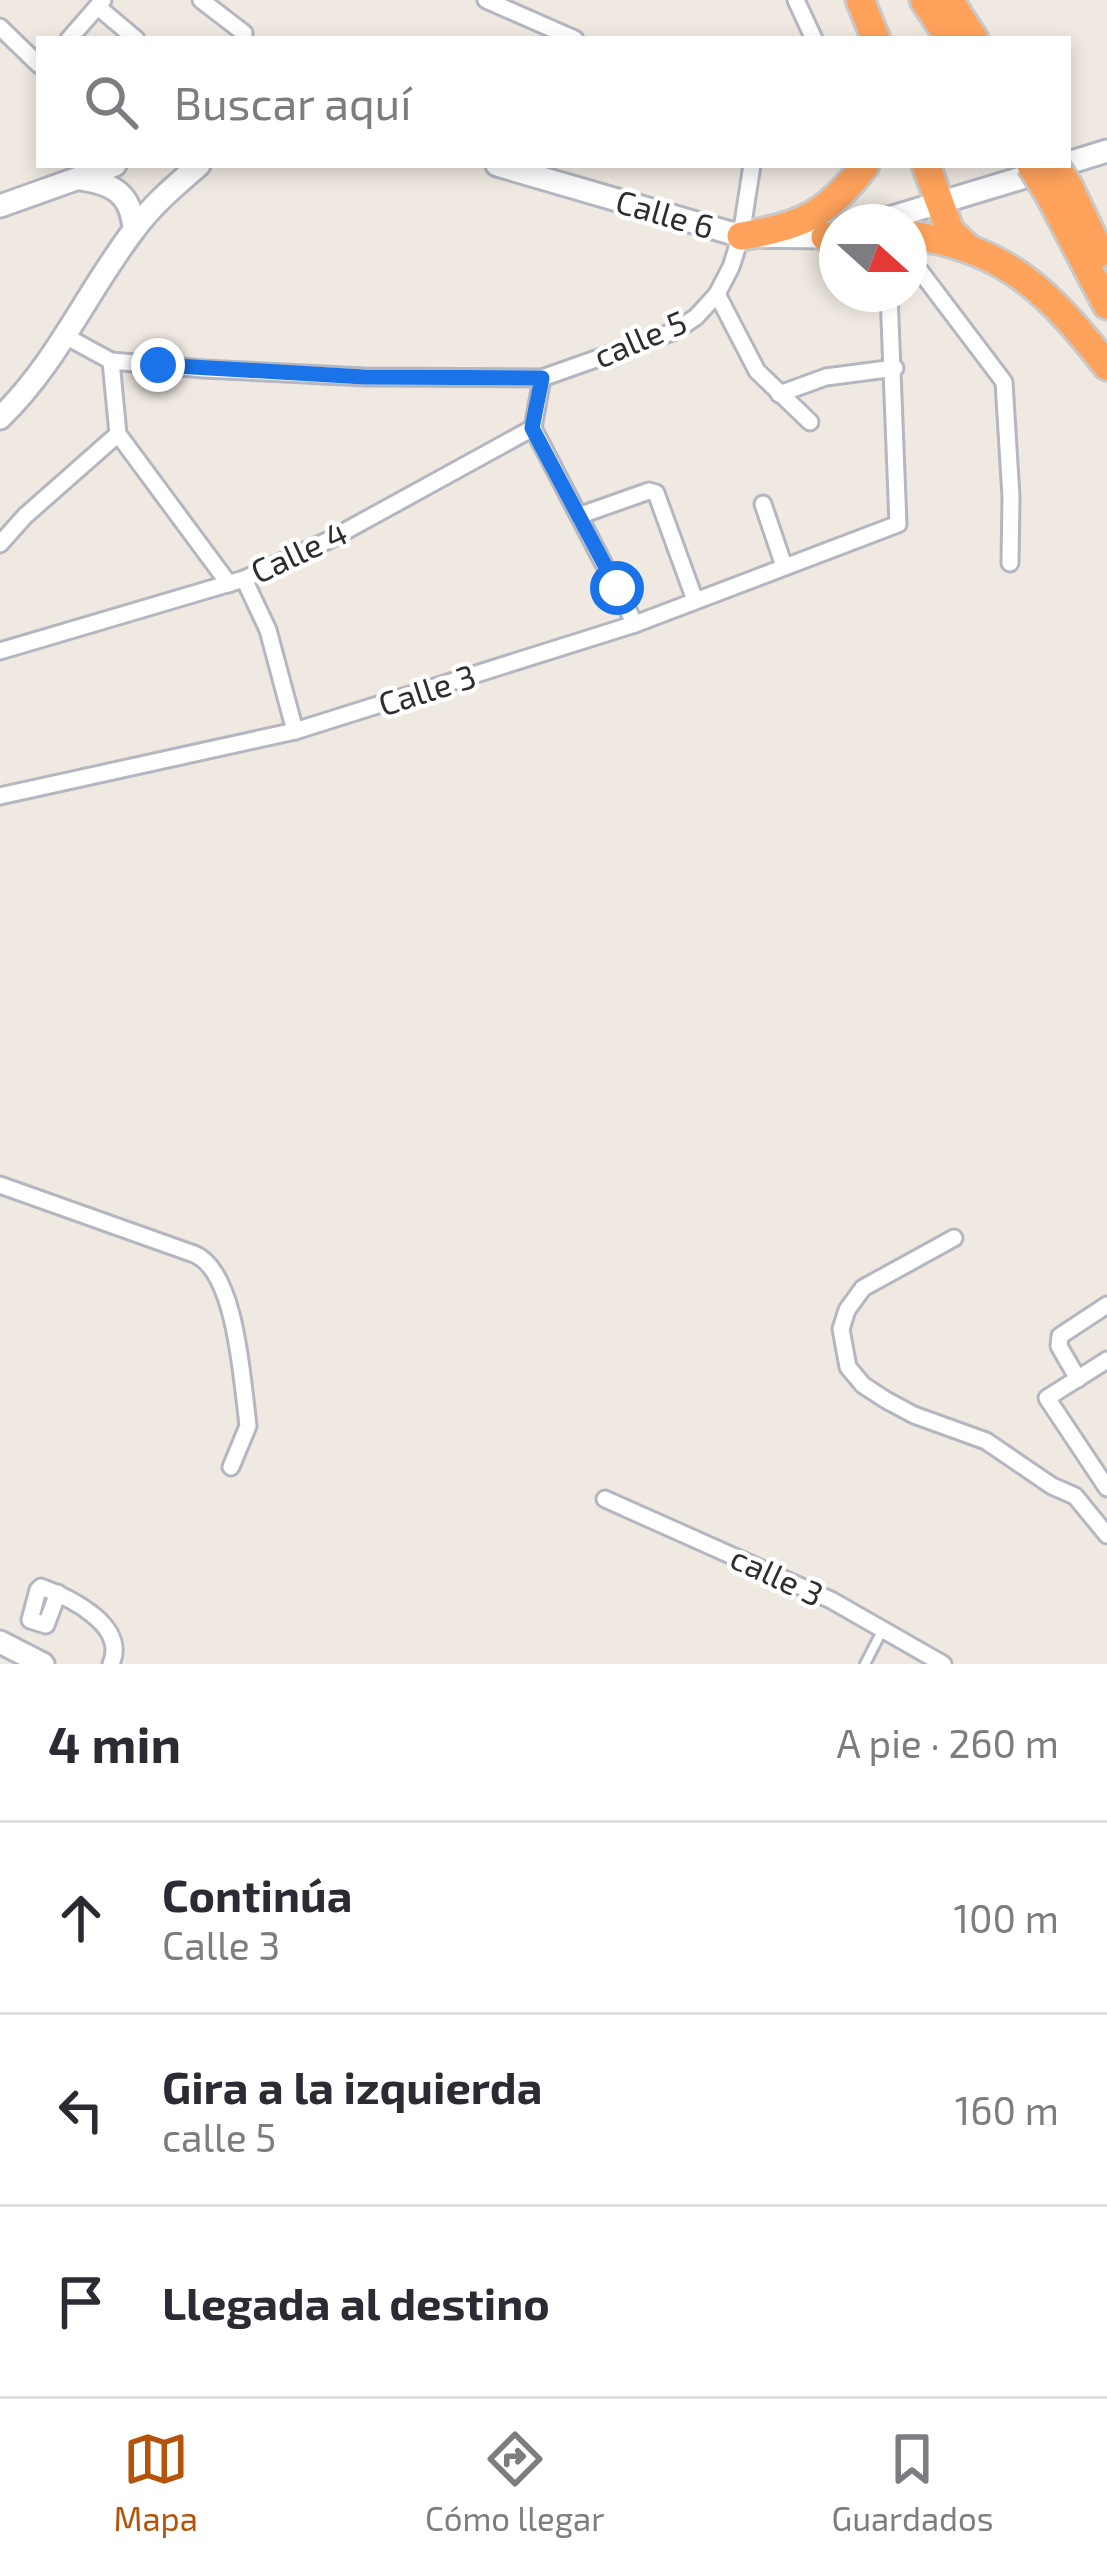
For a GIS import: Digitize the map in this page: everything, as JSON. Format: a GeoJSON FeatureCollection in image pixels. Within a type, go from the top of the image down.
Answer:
{"type":"FeatureCollection","features":[{"type":"Feature","properties":{"kind":"highway"},"geometry":{"type":"LineString","coordinates":[[860,0],[875,36]]}},
{"type":"Feature","properties":{"kind":"highway"},"geometry":{"type":"LineString","coordinates":[[924,0],[948,36]]}},
{"type":"Feature","properties":{"kind":"highway"},"geometry":{"type":"LineString","coordinates":[[949,0],[972,36]]}},
{"type":"Feature","properties":{"kind":"highway"},"geometry":{"type":"LineString","coordinates":[[741,236],[788,229],[817,214],[843,195],[864,168]]}},
{"type":"Feature","properties":{"kind":"highway"},"geometry":{"type":"LineString","coordinates":[[927,168],[950,231],[969,249]]}},
{"type":"Feature","properties":{"kind":"highway"},"geometry":{"type":"LineString","coordinates":[[1061,175],[1107,268]]}},
{"type":"Feature","properties":{"kind":"highway"},"geometry":{"type":"LineString","coordinates":[[1061,175],[1107,305]]}},
{"type":"Feature","properties":{"kind":"highway"},"geometry":{"type":"LineString","coordinates":[[927,239],[1005,264],[1036,285],[1066,313],[1107,366]]}},
{"type":"Feature","properties":{"kind":"street"},"geometry":{"type":"LineString","coordinates":[[201,0],[244,36]]}},
{"type":"Feature","properties":{"kind":"street"},"geometry":{"type":"LineString","coordinates":[[486,0],[568,36]]}},
{"type":"Feature","properties":{"kind":"street"},"geometry":{"type":"LineString","coordinates":[[796,0],[813,36]]}},
{"type":"Feature","properties":{"kind":"street"},"geometry":{"type":"LineString","coordinates":[[72,36],[101,3],[133,36]]}},
{"type":"Feature","properties":{"kind":"street"},"geometry":{"type":"LineString","coordinates":[[0,27],[36,62]]}},
{"type":"Feature","properties":{"kind":"street"},"geometry":{"type":"LineString","coordinates":[[927,206],[1061,175],[1107,151]]}},
{"type":"Feature","properties":{"kind":"street"},"geometry":{"type":"LineString","coordinates":[[0,206],[104,168]]}},
{"type":"Feature","properties":{"kind":"street"},"geometry":{"type":"LineString","coordinates":[[0,418],[28,391],[67,337],[134,229],[196,168]]}},
{"type":"Feature","properties":{"kind":"street","name":"Calle 6"},"geometry":{"type":"LineString","coordinates":[[507,168],[741,236],[819,236]]}},
{"type":"Feature","properties":{"kind":"street","name":"calle 5"},"geometry":{"type":"LineString","coordinates":[[67,337],[111,361],[364,377],[542,378],[675,332],[696,317],[717,294],[741,236],[752,168]]}},
{"type":"Feature","properties":{"kind":"street"},"geometry":{"type":"LineString","coordinates":[[76,178],[110,185],[123,194],[130,204],[134,229]]}},
{"type":"Feature","properties":{"kind":"street"},"geometry":{"type":"LineString","coordinates":[[927,281],[992,360],[1004,382],[1010,563]]}},
{"type":"Feature","properties":{"kind":"street"},"geometry":{"type":"LineString","coordinates":[[717,294],[751,361],[810,422]]}},
{"type":"Feature","properties":{"kind":"street"},"geometry":{"type":"LineString","coordinates":[[778,394],[826,376],[895,368],[891,312]]}},
{"type":"Feature","properties":{"kind":"street"},"geometry":{"type":"LineString","coordinates":[[111,361],[118,434],[237,582],[268,630],[296,731]]}},
{"type":"Feature","properties":{"kind":"street","name":"Calle 3"},"geometry":{"type":"LineString","coordinates":[[0,796],[296,731],[635,624],[898,524],[895,368]]}},
{"type":"Feature","properties":{"kind":"street"},"geometry":{"type":"LineString","coordinates":[[542,378],[532,428],[635,624]]}},
{"type":"Feature","properties":{"kind":"street","name":"Calle 4"},"geometry":{"type":"LineString","coordinates":[[0,651],[237,582],[329,540],[532,428]]}},
{"type":"Feature","properties":{"kind":"street"},"geometry":{"type":"LineString","coordinates":[[0,544],[118,434]]}},
{"type":"Feature","properties":{"kind":"street"},"geometry":{"type":"LineString","coordinates":[[581,515],[649,491],[656,494],[694,600]]}},
{"type":"Feature","properties":{"kind":"street"},"geometry":{"type":"LineString","coordinates":[[763,504],[784,566]]}},
{"type":"Feature","properties":{"kind":"street"},"geometry":{"type":"LineString","coordinates":[[0,1185],[194,1254],[212,1266],[224,1291],[248,1426],[231,1468]]}},
{"type":"Feature","properties":{"kind":"street"},"geometry":{"type":"LineString","coordinates":[[954,1238],[863,1288],[847,1310],[841,1329],[848,1367],[863,1385],[886,1400],[986,1441],[1075,1496],[1107,1535]]}},
{"type":"Feature","properties":{"kind":"street"},"geometry":{"type":"LineString","coordinates":[[1078,1379],[1059,1346],[1060,1336],[1107,1305]]}},
{"type":"Feature","properties":{"kind":"street"},"geometry":{"type":"LineString","coordinates":[[1107,1360],[1047,1398],[1107,1488]]}},
{"type":"Feature","properties":{"kind":"street","name":"calle 3"},"geometry":{"type":"LineString","coordinates":[[605,1498],[831,1600],[943,1664]]}},
{"type":"Feature","properties":{"kind":"street"},"geometry":{"type":"LineString","coordinates":[[58,1593],[91,1614],[115,1640],[112,1664]]}},
{"type":"Feature","properties":{"kind":"street"},"geometry":{"type":"LineString","coordinates":[[0,1642],[44,1664]]}},
{"type":"Feature","properties":{"kind":"lane"},"geometry":{"type":"LineString","coordinates":[[865,1664],[883,1630]]}},
{"type":"Feature","properties":{"kind":"route"},"geometry":{"type":"LineString","coordinates":[[158,365],[364,377],[542,378],[532,428],[617,588]]}}]}
